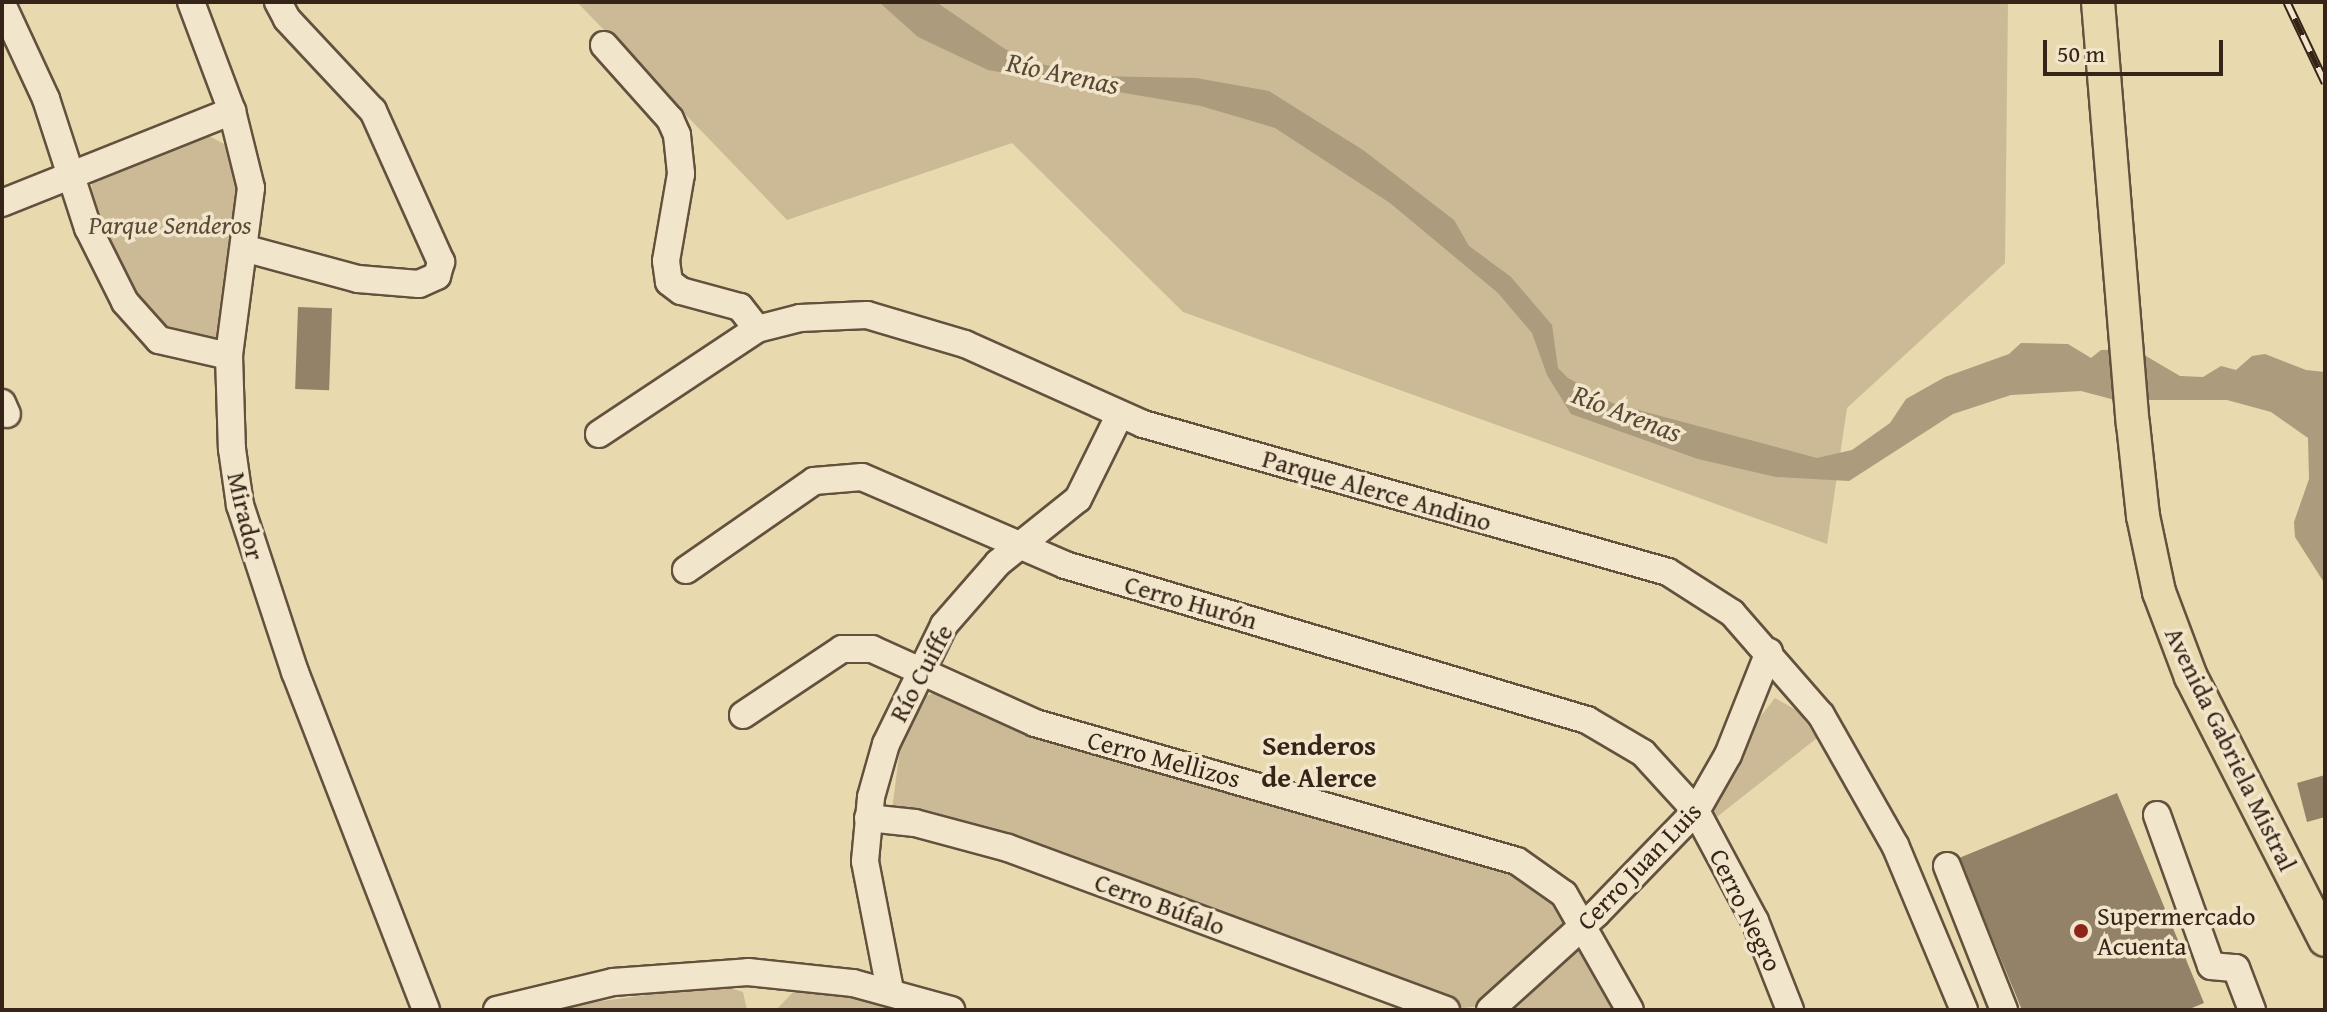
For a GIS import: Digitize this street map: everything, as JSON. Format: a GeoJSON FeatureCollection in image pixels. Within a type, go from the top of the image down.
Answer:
{"type":"FeatureCollection","features":[{"type":"Feature","properties":{"kind":"main road","name":"Avenida Gabriela Mistral"},"geometry":{"type":"LineString","coordinates":[[2098,2],[2122,316],[2148,547],[2172,628],[2209,714],[2325,940]]}},
{"type":"Feature","properties":{"kind":"street","name":"Mirador"},"geometry":{"type":"LineString","coordinates":[[191,2],[232,111],[251,188],[247,249],[229,356],[232,449],[255,564],[426,1010]]}},
{"type":"Feature","properties":{"kind":"street"},"geometry":{"type":"LineString","coordinates":[[247,249],[358,279],[419,284],[437,276],[441,262],[373,111],[287,19],[278,2]]}},
{"type":"Feature","properties":{"kind":"street"},"geometry":{"type":"LineString","coordinates":[[2,4],[46,99],[107,273],[142,324],[175,347],[229,356]]}},
{"type":"Feature","properties":{"kind":"street"},"geometry":{"type":"LineString","coordinates":[[604,45],[670,119],[677,135],[681,174],[666,261],[669,282],[681,291],[740,307],[757,329]]}},
{"type":"Feature","properties":{"kind":"street"},"geometry":{"type":"LineString","coordinates":[[2,203],[232,111]]}},
{"type":"Feature","properties":{"kind":"street","name":"Parque Alerce Andino"},"geometry":{"type":"LineString","coordinates":[[599,434],[757,329],[820,316],[888,319],[965,344],[1119,416],[1668,572],[1714,598],[1769,652],[1821,715],[1895,845],[1964,1010]]}},
{"type":"Feature","properties":{"kind":"street","name":"Río Cuiffe"},"geometry":{"type":"LineString","coordinates":[[890,990],[868,895],[868,818],[886,744],[919,669],[961,602],[1018,545],[1078,499],[1119,416]]}},
{"type":"Feature","properties":{"kind":"street","name":"Cerro Hurón"},"geometry":{"type":"LineString","coordinates":[[686,570],[814,481],[837,475],[862,477],[1088,572],[1587,720],[1643,753],[1696,811]]}},
{"type":"Feature","properties":{"kind":"street","name":"Cerro Mellizos"},"geometry":{"type":"LineString","coordinates":[[743,715],[842,649],[872,649],[1035,723],[1517,861],[1554,884],[1585,924],[1630,1010]]}},
{"type":"Feature","properties":{"kind":"street","name":"Cerro Juan Luis"},"geometry":{"type":"LineString","coordinates":[[1490,1010],[1585,924],[1696,811],[1728,755],[1769,652]]}},
{"type":"Feature","properties":{"kind":"street","name":"Cerro Negro"},"geometry":{"type":"LineString","coordinates":[[1696,811],[1755,921],[1790,1010]]}},
{"type":"Feature","properties":{"kind":"street"},"geometry":{"type":"LineString","coordinates":[[2157,815],[2211,966],[2236,968],[2252,1010]]}},
{"type":"Feature","properties":{"kind":"street","name":"Cerro Búfalo"},"geometry":{"type":"LineString","coordinates":[[868,818],[915,823],[1008,848],[1446,1010]]}},
{"type":"Feature","properties":{"kind":"street"},"geometry":{"type":"LineString","coordinates":[[1947,866],[2004,1010]]}},
{"type":"Feature","properties":{"kind":"street"},"geometry":{"type":"LineString","coordinates":[[497,1010],[579,988],[702,973],[818,977],[890,990],[951,1010]]}},
{"type":"Feature","properties":{"kind":"green space"},"geometry":{"type":"Polygon","coordinates":[[[577,2],[2008,2],[2005,263],[1847,408],[1827,544],[1183,312],[1012,143],[787,220],[577,2]]]}},
{"type":"Feature","properties":{"kind":"green space","name":"Parque Senderos"},"geometry":{"type":"Polygon","coordinates":[[[205,134],[228,146],[238,187],[216,341],[160,335],[100,241],[90,195],[93,179],[205,134]]]}},
{"type":"Feature","properties":{"kind":"green space"},"geometry":{"type":"Polygon","coordinates":[[[941,690],[1510,865],[1566,911],[1566,926],[1479,1006],[1463,1008],[892,810],[900,748],[919,699],[941,690]]]}},
{"type":"Feature","properties":{"kind":"green space"},"geometry":{"type":"Polygon","coordinates":[[[1775,698],[1798,711],[1817,738],[1713,820],[1709,816],[1760,717],[1775,698]]]}},
{"type":"Feature","properties":{"kind":"green space"},"geometry":{"type":"Polygon","coordinates":[[[1582,944],[1622,1010],[1515,1010],[1578,947],[1582,944]]]}},
{"type":"Feature","properties":{"kind":"green space"},"geometry":{"type":"Polygon","coordinates":[[[721,985],[743,992],[747,1010],[536,1010],[721,985]]]}},
{"type":"Feature","properties":{"kind":"green space"},"geometry":{"type":"Polygon","coordinates":[[[796,989],[841,991],[908,1010],[776,1010],[796,989]]]}},
{"type":"Feature","properties":{"kind":"water","name":"Río Arenas"},"geometry":{"type":"Polygon","coordinates":[[[879,2],[936,2],[1005,49],[1033,62],[1092,76],[1196,78],[1269,91],[1363,150],[1454,220],[1469,246],[1511,277],[1552,325],[1558,368],[1568,378],[1612,403],[1817,458],[1852,450],[1890,423],[1906,399],[1945,377],[2009,354],[2021,343],[2068,344],[2091,358],[2101,350],[2134,349],[2180,376],[2203,377],[2221,366],[2236,370],[2252,356],[2265,354],[2306,370],[2325,372],[2325,584],[2295,537],[2294,522],[2309,479],[2308,438],[2271,412],[2227,400],[2115,400],[2081,391],[2011,395],[1953,414],[1849,481],[1776,477],[1698,459],[1571,414],[1547,375],[1532,333],[1498,293],[1390,203],[1275,128],[1201,106],[988,70],[918,37],[879,2]]]}},
{"type":"Feature","properties":{"kind":"building"},"geometry":{"type":"Polygon","coordinates":[[[298,307],[332,308],[329,390],[295,389],[298,307]]]}},
{"type":"Feature","properties":{"kind":"building"},"geometry":{"type":"Polygon","coordinates":[[[2325,775],[2325,817],[2307,822],[2297,783],[2325,775]]]}},
{"type":"Feature","properties":{"kind":"building","name":"Supermercado Acuenta"},"geometry":{"type":"Polygon","coordinates":[[[2117,793],[2204,1003],[2187,1010],[2022,1010],[1959,858],[2117,793]]]}},
{"type":"Feature","properties":{"kind":"railway"},"geometry":{"type":"LineString","coordinates":[[2287,2],[2325,82]]}},
{"type":"Feature","properties":{"kind":"place","name":"Supermercado Acuenta"},"geometry":{"type":"Point","coordinates":[2081,931]}},
{"type":"Feature","properties":{"kind":"district","name":"Senderos de Alerce"},"geometry":{"type":"Point","coordinates":[1319,761]}}]}
